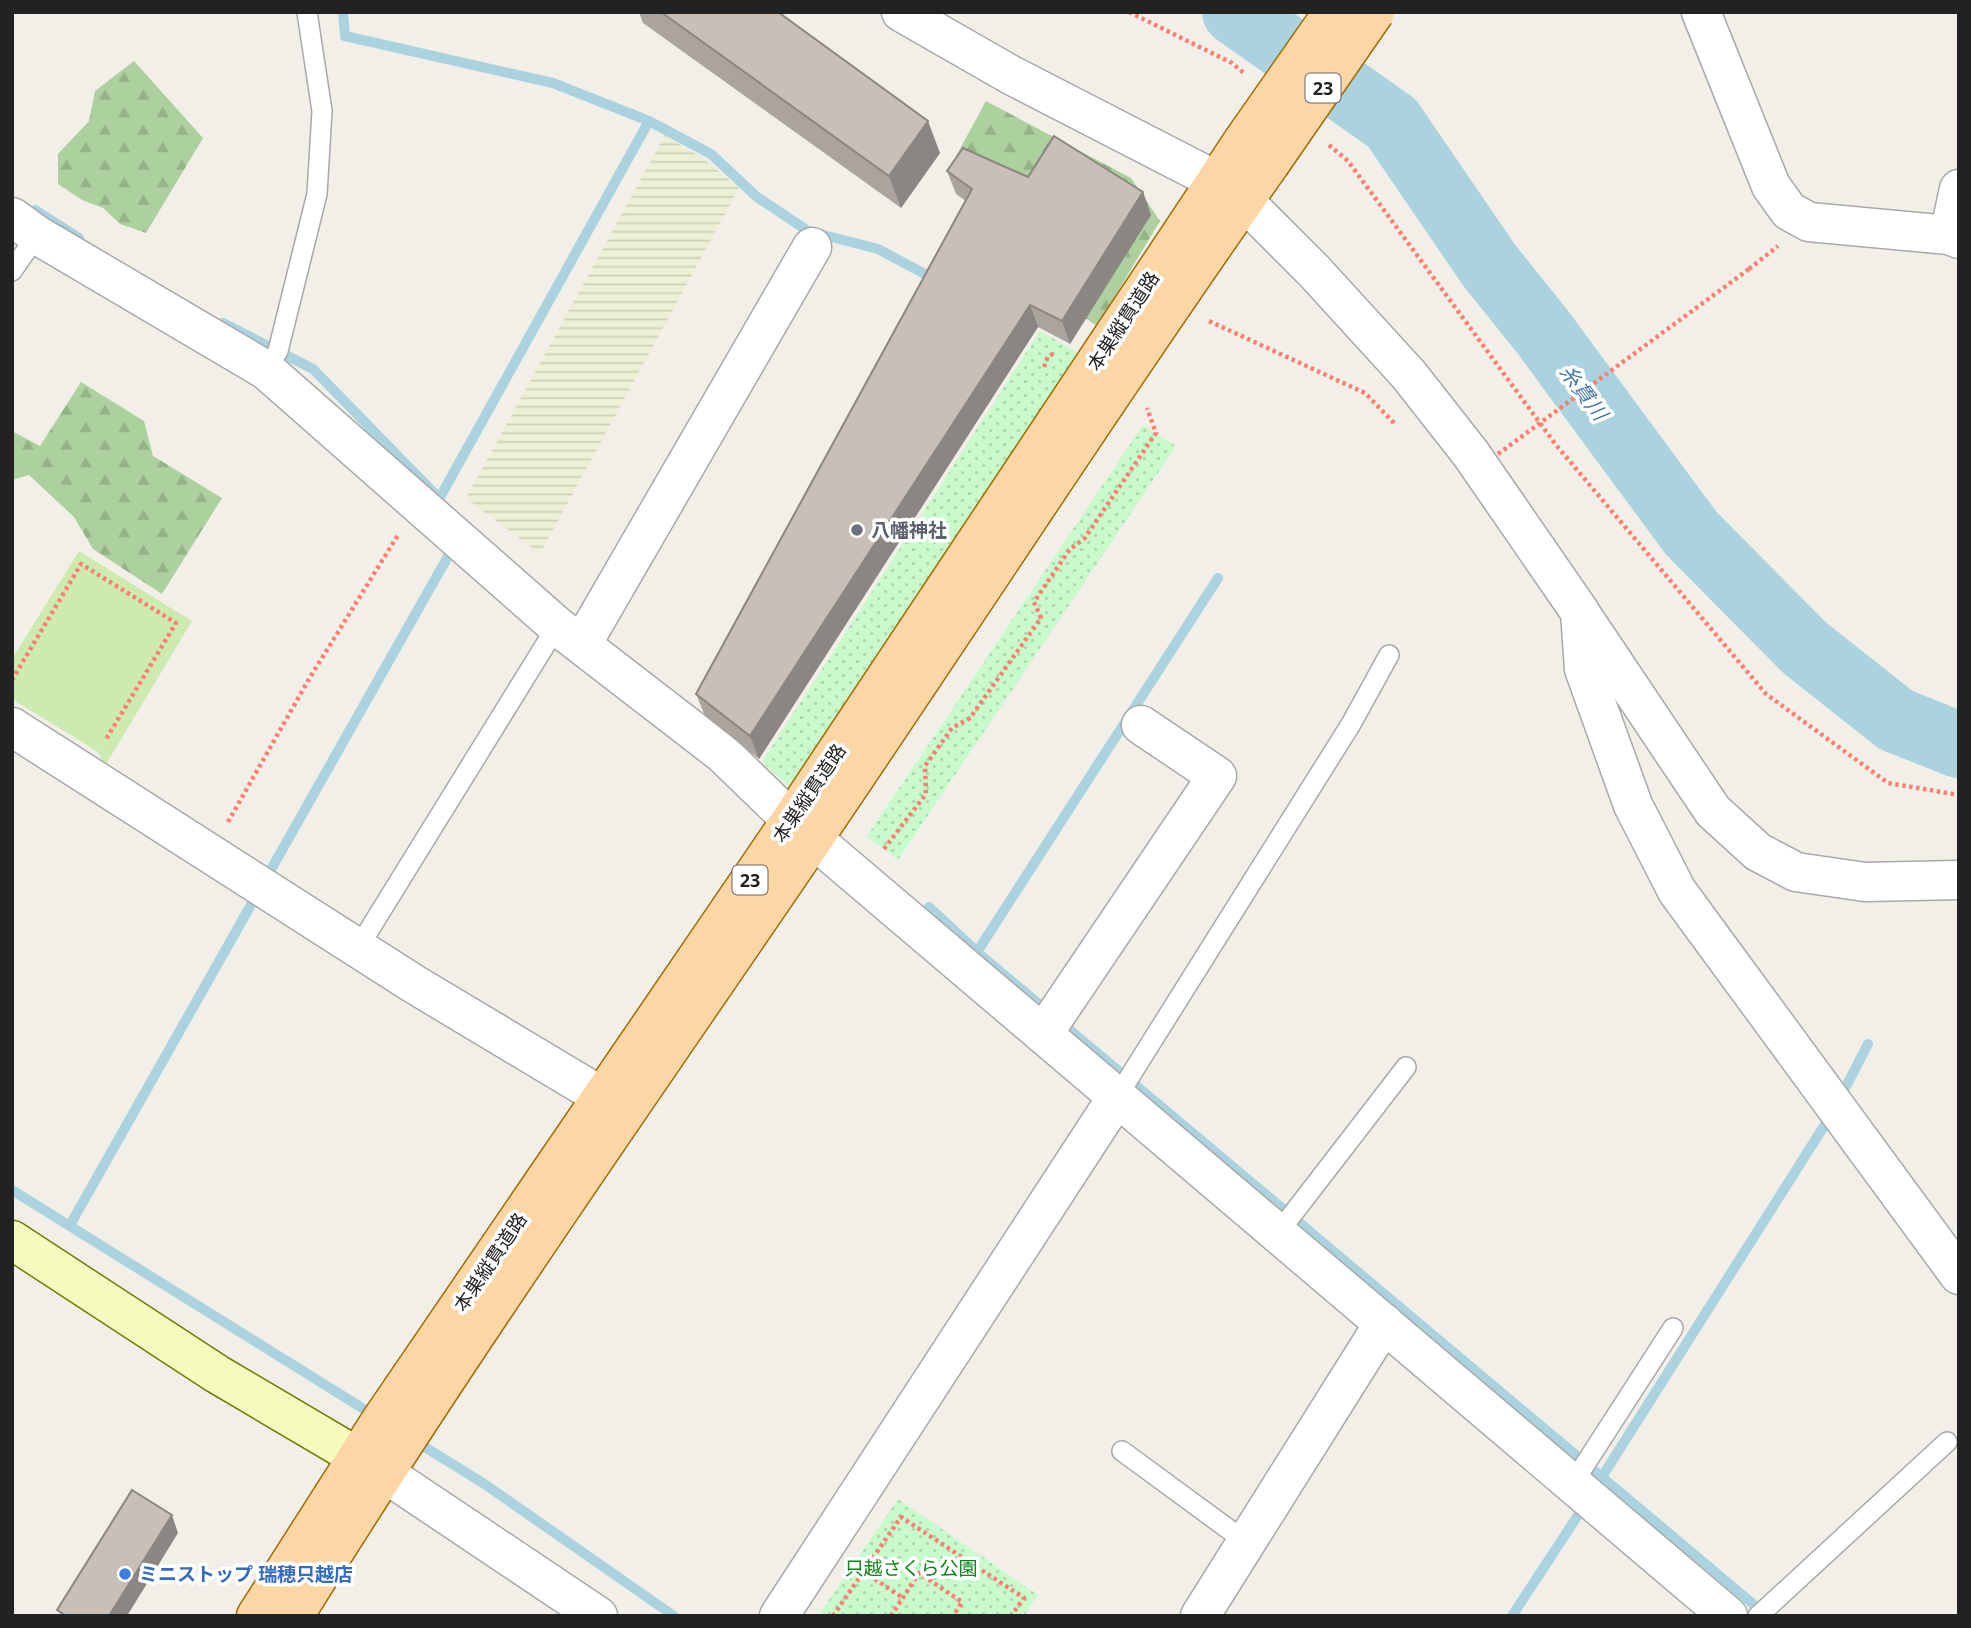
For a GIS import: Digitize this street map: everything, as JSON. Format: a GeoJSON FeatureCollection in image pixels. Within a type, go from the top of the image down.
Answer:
{"type":"FeatureCollection","features":[{"type":"Feature","properties":{"kind":"main road","name":"23"},"geometry":{"type":"LineString","coordinates":[[1256,153],[1333,12]]}},
{"type":"Feature","properties":{"kind":"main road","name":"23"},"geometry":{"type":"LineString","coordinates":[[1256,153],[1375,12]]}},
{"type":"Feature","properties":{"kind":"main road","name":"本巣縦貫道路"},"geometry":{"type":"LineString","coordinates":[[256,1616],[370,1464],[802,830],[1256,153]]}},
{"type":"Feature","properties":{"kind":"main road","name":"本巣縦貫道路"},"geometry":{"type":"LineString","coordinates":[[802,830],[1117,383],[1230,190]]}},
{"type":"Feature","properties":{"kind":"main road","name":"本巣縦貫道路"},"geometry":{"type":"LineString","coordinates":[[294,1616],[370,1464]]}},
{"type":"Feature","properties":{"kind":"street"},"geometry":{"type":"LineString","coordinates":[[901,12],[1000,70],[1230,190],[1314,271],[1409,375],[1475,461],[1713,811],[1758,852],[1797,872],[1865,882],[1959,880]]}},
{"type":"Feature","properties":{"kind":"street"},"geometry":{"type":"LineString","coordinates":[[1701,12],[1771,186],[1789,211],[1809,222],[1954,237],[1959,189]]}},
{"type":"Feature","properties":{"kind":"street"},"geometry":{"type":"LineString","coordinates":[[24,226],[266,370],[570,635],[723,754],[802,830],[1728,1616]]}},
{"type":"Feature","properties":{"kind":"street"},"geometry":{"type":"LineString","coordinates":[[570,635],[812,247]]}},
{"type":"Feature","properties":{"kind":"street"},"geometry":{"type":"LineString","coordinates":[[1580,612],[1584,669],[1633,805],[1677,891],[1959,1275]]}},
{"type":"Feature","properties":{"kind":"street"},"geometry":{"type":"LineString","coordinates":[[1043,1034],[1217,776],[1141,726]]}},
{"type":"Feature","properties":{"kind":"street"},"geometry":{"type":"LineString","coordinates":[[12,727],[358,948],[614,1104]]}},
{"type":"Feature","properties":{"kind":"street"},"geometry":{"type":"LineString","coordinates":[[779,1616],[1117,1097]]}},
{"type":"Feature","properties":{"kind":"street"},"geometry":{"type":"LineString","coordinates":[[12,1240],[216,1374],[370,1464],[598,1616]]}},
{"type":"Feature","properties":{"kind":"street"},"geometry":{"type":"LineString","coordinates":[[1200,1616],[1384,1323]]}},
{"type":"Feature","properties":{"kind":"lane"},"geometry":{"type":"LineString","coordinates":[[266,370],[278,352],[317,194],[322,111],[307,12]]}},
{"type":"Feature","properties":{"kind":"lane"},"geometry":{"type":"LineString","coordinates":[[12,271],[24,226]]}},
{"type":"Feature","properties":{"kind":"lane"},"geometry":{"type":"LineString","coordinates":[[358,948],[570,635]]}},
{"type":"Feature","properties":{"kind":"lane"},"geometry":{"type":"LineString","coordinates":[[1117,1097],[1351,724],[1389,655]]}},
{"type":"Feature","properties":{"kind":"lane"},"geometry":{"type":"LineString","coordinates":[[1278,1233],[1406,1067]]}},
{"type":"Feature","properties":{"kind":"lane"},"geometry":{"type":"LineString","coordinates":[[1573,1483],[1673,1328]]}},
{"type":"Feature","properties":{"kind":"lane"},"geometry":{"type":"LineString","coordinates":[[1758,1616],[1947,1442]]}},
{"type":"Feature","properties":{"kind":"lane"},"geometry":{"type":"LineString","coordinates":[[1122,1451],[1246,1542]]}},
{"type":"Feature","properties":{"kind":"path"},"geometry":{"type":"LineString","coordinates":[[1129,12],[1231,64],[1253,81]]}},
{"type":"Feature","properties":{"kind":"path"},"geometry":{"type":"LineString","coordinates":[[1327,143],[1348,161],[1556,445],[1766,694],[1888,783],[1959,795]]}},
{"type":"Feature","properties":{"kind":"path"},"geometry":{"type":"LineString","coordinates":[[1498,454],[1749,269]]}},
{"type":"Feature","properties":{"kind":"path"},"geometry":{"type":"LineString","coordinates":[[1209,321],[1365,393],[1399,429]]}},
{"type":"Feature","properties":{"kind":"path"},"geometry":{"type":"LineString","coordinates":[[861,880],[926,794],[925,766],[952,727],[970,718],[1041,618],[1034,603],[1070,549],[1083,539],[1156,433],[1146,405],[1117,383]]}},
{"type":"Feature","properties":{"kind":"path"},"geometry":{"type":"LineString","coordinates":[[210,853],[309,680],[417,504]]}},
{"type":"Feature","properties":{"kind":"path"},"geometry":{"type":"LineString","coordinates":[[12,680],[82,564],[176,623],[85,775]]}},
{"type":"Feature","properties":{"kind":"path"},"geometry":{"type":"LineString","coordinates":[[833,1616],[901,1517],[1024,1598],[1012,1616]]}},
{"type":"Feature","properties":{"kind":"path"},"geometry":{"type":"LineString","coordinates":[[826,1545],[903,1598]]}},
{"type":"Feature","properties":{"kind":"path"},"geometry":{"type":"LineString","coordinates":[[891,1616],[919,1573],[962,1602],[953,1616]]}},
{"type":"Feature","properties":{"kind":"green space"},"geometry":{"type":"Polygon","coordinates":[[[134,61],[203,138],[146,233],[120,224],[103,208],[82,200],[58,184],[58,154],[89,121],[95,91],[134,61]]]}},
{"type":"Feature","properties":{"kind":"green space"},"geometry":{"type":"Polygon","coordinates":[[[986,101],[1131,178],[1160,221],[1097,326],[1046,291],[989,175],[956,156],[986,101]]]}},
{"type":"Feature","properties":{"kind":"green space"},"geometry":{"type":"Polygon","coordinates":[[[665,135],[705,160],[739,188],[540,554],[466,498],[665,135]]]}},
{"type":"Feature","properties":{"kind":"green space"},"geometry":{"type":"Polygon","coordinates":[[[1040,331],[1082,355],[921,597],[789,786],[762,762],[1040,331]]]}},
{"type":"Feature","properties":{"kind":"green space"},"geometry":{"type":"Polygon","coordinates":[[[81,382],[144,421],[153,456],[222,498],[162,594],[93,549],[74,517],[29,475],[12,480],[12,431],[40,446],[81,382]]]}},
{"type":"Feature","properties":{"kind":"green space"},"geometry":{"type":"Polygon","coordinates":[[[1143,425],[1176,446],[898,860],[867,836],[1143,425]]]}},
{"type":"Feature","properties":{"kind":"green space"},"geometry":{"type":"Polygon","coordinates":[[[79,551],[192,621],[105,766],[98,752],[12,699],[12,659],[79,551]]]}},
{"type":"Feature","properties":{"kind":"green space","name":"只越さくら公園"},"geometry":{"type":"Polygon","coordinates":[[[898,1499],[1038,1595],[1024,1616],[818,1616],[898,1499]]]}},
{"type":"Feature","properties":{"kind":"building"},"geometry":{"type":"Polygon","coordinates":[[[661,12],[778,12],[928,121],[889,176],[661,12]]]}},
{"type":"Feature","properties":{"kind":"building","name":"八幡神社"},"geometry":{"type":"Polygon","coordinates":[[[1054,136],[1143,192],[1062,321],[1030,305],[750,736],[696,694],[972,189],[947,171],[963,148],[1028,177],[1054,136]]]}},
{"type":"Feature","properties":{"kind":"building","name":"ミニストップ 瑞穂只越店"},"geometry":{"type":"Polygon","coordinates":[[[132,1490],[172,1515],[109,1616],[66,1616],[57,1610],[132,1490]]]}},
{"type":"Feature","properties":{"kind":"waterway"},"geometry":{"type":"LineString","coordinates":[[343,12],[345,36],[553,83],[649,121],[711,154],[757,197],[808,231],[878,249],[936,280]]}},
{"type":"Feature","properties":{"kind":"waterway","name":"糸貫川"},"geometry":{"type":"LineString","coordinates":[[1235,12],[1392,123],[1489,265],[1542,331],[1691,533],[1805,648],[1896,720],[1959,745]]}},
{"type":"Feature","properties":{"kind":"waterway"},"geometry":{"type":"LineString","coordinates":[[439,499],[649,121]]}},
{"type":"Feature","properties":{"kind":"waterway"},"geometry":{"type":"LineString","coordinates":[[32,215],[35,210],[79,238]]}},
{"type":"Feature","properties":{"kind":"waterway"},"geometry":{"type":"LineString","coordinates":[[223,323],[313,369],[434,493]]}},
{"type":"Feature","properties":{"kind":"waterway"},"geometry":{"type":"LineString","coordinates":[[70,1225],[455,544]]}},
{"type":"Feature","properties":{"kind":"waterway"},"geometry":{"type":"LineString","coordinates":[[977,952],[1218,578]]}},
{"type":"Feature","properties":{"kind":"waterway"},"geometry":{"type":"LineString","coordinates":[[929,907],[977,952],[1765,1614]]}},
{"type":"Feature","properties":{"kind":"waterway"},"geometry":{"type":"LineString","coordinates":[[1840,1098],[1868,1044]]}},
{"type":"Feature","properties":{"kind":"waterway"},"geometry":{"type":"LineString","coordinates":[[1600,1480],[1831,1115]]}},
{"type":"Feature","properties":{"kind":"waterway"},"geometry":{"type":"LineString","coordinates":[[12,1190],[375,1416]]}},
{"type":"Feature","properties":{"kind":"waterway"},"geometry":{"type":"LineString","coordinates":[[415,1441],[483,1483],[674,1616]]}},
{"type":"Feature","properties":{"kind":"waterway"},"geometry":{"type":"LineString","coordinates":[[1512,1616],[1586,1503]]}},
{"type":"Feature","properties":{"kind":"place","name":"八幡神社"},"geometry":{"type":"Point","coordinates":[857,530]}},
{"type":"Feature","properties":{"kind":"place","name":"ミニストップ 瑞穂只越店"},"geometry":{"type":"Point","coordinates":[125,1574]}}]}
